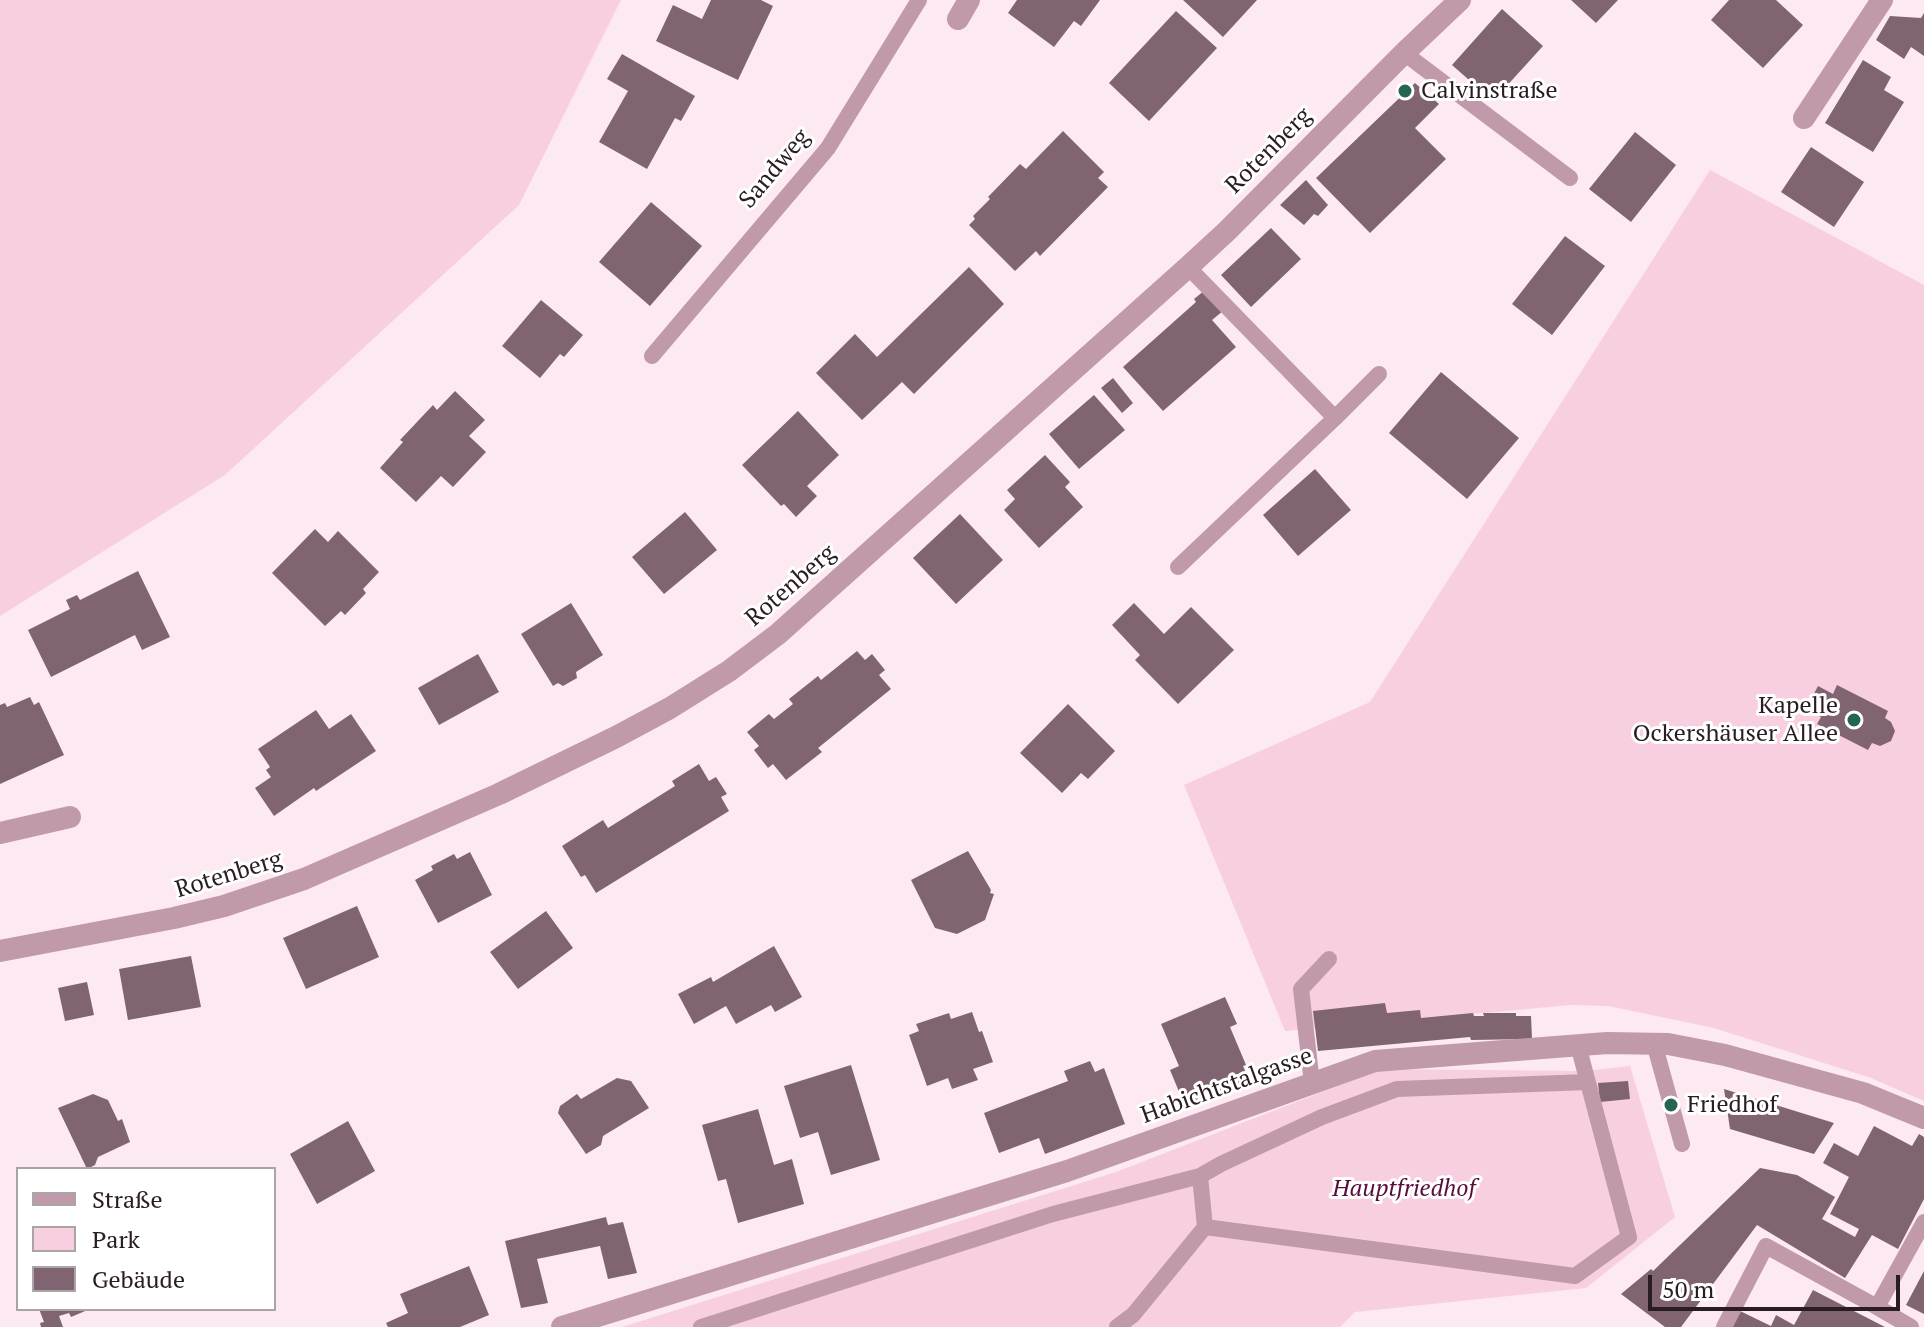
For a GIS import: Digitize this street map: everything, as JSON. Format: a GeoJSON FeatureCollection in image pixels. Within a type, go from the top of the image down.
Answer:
{"type":"FeatureCollection","features":[{"type":"Feature","properties":{"kind":"street","name":"Rotenberg"},"geometry":{"type":"LineString","coordinates":[[0,951],[174,918],[224,906],[304,879],[499,794],[670,708],[729,671],[778,634],[1188,267],[1460,0]]}},
{"type":"Feature","properties":{"kind":"street"},"geometry":{"type":"LineString","coordinates":[[1804,118],[1882,0]]}},
{"type":"Feature","properties":{"kind":"street"},"geometry":{"type":"LineString","coordinates":[[0,833],[70,817]]}},
{"type":"Feature","properties":{"kind":"street","name":"Habichtstalgasse"},"geometry":{"type":"LineString","coordinates":[[562,1327],[1067,1171],[1375,1061],[1578,1045],[1668,1044],[1756,1063],[1863,1093],[1924,1118]]}},
{"type":"Feature","properties":{"kind":"lane","name":"Sandweg"},"geometry":{"type":"LineString","coordinates":[[652,356],[828,148],[919,0]]}},
{"type":"Feature","properties":{"kind":"lane"},"geometry":{"type":"LineString","coordinates":[[1404,53],[1570,178]]}},
{"type":"Feature","properties":{"kind":"lane"},"geometry":{"type":"LineString","coordinates":[[1188,267],[1335,418]]}},
{"type":"Feature","properties":{"kind":"lane"},"geometry":{"type":"LineString","coordinates":[[1178,567],[1379,374]]}},
{"type":"Feature","properties":{"kind":"lane"},"geometry":{"type":"LineString","coordinates":[[1312,1083],[1301,989],[1329,959]]}},
{"type":"Feature","properties":{"kind":"lane"},"geometry":{"type":"LineString","coordinates":[[1654,1043],[1682,1144]]}},
{"type":"Feature","properties":{"kind":"lane"},"geometry":{"type":"LineString","coordinates":[[1205,1227],[1575,1276],[1629,1237],[1578,1045]]}},
{"type":"Feature","properties":{"kind":"lane"},"geometry":{"type":"LineString","coordinates":[[701,1327],[1053,1214],[1200,1176],[1322,1117],[1397,1089],[1588,1082]]}},
{"type":"Feature","properties":{"kind":"lane"},"geometry":{"type":"LineString","coordinates":[[1117,1327],[1133,1315],[1205,1227],[1200,1176]]}},
{"type":"Feature","properties":{"kind":"lane"},"geometry":{"type":"LineString","coordinates":[[1877,1307],[1924,1222]]}},
{"type":"Feature","properties":{"kind":"lane"},"geometry":{"type":"LineString","coordinates":[[1724,1327],[1766,1246],[1911,1327]]}},
{"type":"Feature","properties":{"kind":"green space"},"geometry":{"type":"Polygon","coordinates":[[[0,0],[621,0],[519,205],[225,475],[0,616],[0,0]]]}},
{"type":"Feature","properties":{"kind":"green space"},"geometry":{"type":"Polygon","coordinates":[[[1710,170],[1924,285],[1924,1101],[1871,1078],[1714,1028],[1608,1006],[1571,1005],[1285,1031],[1184,785],[1370,702],[1710,170]]]}},
{"type":"Feature","properties":{"kind":"green space","name":"Hauptfriedhof"},"geometry":{"type":"Polygon","coordinates":[[[1630,1066],[1675,1217],[1586,1288],[1355,1312],[1340,1327],[622,1327],[1116,1172],[1381,1069],[1585,1071],[1630,1066]]]}},
{"type":"Feature","properties":{"kind":"building"},"geometry":{"type":"Polygon","coordinates":[[[711,0],[761,0],[773,6],[738,80],[656,41],[673,5],[702,19],[711,0]]]}},
{"type":"Feature","properties":{"kind":"building"},"geometry":{"type":"Polygon","coordinates":[[[1017,0],[1100,0],[1081,26],[1074,21],[1054,47],[1008,13],[1017,0]]]}},
{"type":"Feature","properties":{"kind":"building"},"geometry":{"type":"Polygon","coordinates":[[[1183,0],[1257,0],[1223,37],[1183,0]]]}},
{"type":"Feature","properties":{"kind":"building"},"geometry":{"type":"Polygon","coordinates":[[[1571,0],[1618,0],[1596,23],[1571,0]]]}},
{"type":"Feature","properties":{"kind":"building"},"geometry":{"type":"Polygon","coordinates":[[[1729,0],[1776,0],[1803,25],[1763,68],[1711,20],[1729,0]]]}},
{"type":"Feature","properties":{"kind":"building"},"geometry":{"type":"Polygon","coordinates":[[[1502,9],[1543,46],[1493,101],[1452,65],[1502,9]]]}},
{"type":"Feature","properties":{"kind":"building"},"geometry":{"type":"Polygon","coordinates":[[[1176,11],[1217,48],[1149,121],[1109,83],[1176,11]]]}},
{"type":"Feature","properties":{"kind":"building"},"geometry":{"type":"Polygon","coordinates":[[[1924,13],[1924,56],[1911,47],[1904,59],[1876,40],[1890,16],[1921,18],[1924,13]]]}},
{"type":"Feature","properties":{"kind":"building"},"geometry":{"type":"Polygon","coordinates":[[[622,54],[695,96],[681,121],[675,118],[647,169],[599,142],[628,91],[607,79],[622,54]]]}},
{"type":"Feature","properties":{"kind":"building"},"geometry":{"type":"Polygon","coordinates":[[[1863,60],[1891,77],[1884,90],[1904,102],[1873,152],[1825,123],[1863,60]]]}},
{"type":"Feature","properties":{"kind":"building"},"geometry":{"type":"Polygon","coordinates":[[[1415,83],[1439,104],[1415,128],[1446,159],[1370,233],[1316,178],[1415,83]]]}},
{"type":"Feature","properties":{"kind":"building"},"geometry":{"type":"Polygon","coordinates":[[[1063,131],[1104,172],[1098,178],[1108,187],[1040,256],[1036,251],[1015,271],[969,225],[975,219],[973,216],[990,199],[988,197],[1020,164],[1026,169],[1063,131]]]}},
{"type":"Feature","properties":{"kind":"building"},"geometry":{"type":"Polygon","coordinates":[[[1635,132],[1676,165],[1631,222],[1589,189],[1635,132]]]}},
{"type":"Feature","properties":{"kind":"building"},"geometry":{"type":"Polygon","coordinates":[[[1811,147],[1864,182],[1834,227],[1781,192],[1811,147]]]}},
{"type":"Feature","properties":{"kind":"building"},"geometry":{"type":"Polygon","coordinates":[[[1306,180],[1328,205],[1304,225],[1280,205],[1306,180]]]}},
{"type":"Feature","properties":{"kind":"building"},"geometry":{"type":"Polygon","coordinates":[[[651,202],[702,246],[650,306],[599,262],[651,202]]]}},
{"type":"Feature","properties":{"kind":"building"},"geometry":{"type":"Polygon","coordinates":[[[1271,228],[1301,259],[1251,307],[1221,275],[1271,228]]]}},
{"type":"Feature","properties":{"kind":"building"},"geometry":{"type":"Polygon","coordinates":[[[1565,236],[1605,266],[1552,335],[1512,304],[1565,236]]]}},
{"type":"Feature","properties":{"kind":"building"},"geometry":{"type":"Polygon","coordinates":[[[969,267],[1004,304],[914,394],[902,382],[862,420],[816,373],[855,334],[877,357],[969,267]]]}},
{"type":"Feature","properties":{"kind":"building"},"geometry":{"type":"Polygon","coordinates":[[[1205,290],[1223,311],[1212,320],[1236,347],[1163,411],[1123,367],[1196,302],[1194,299],[1205,290]]]}},
{"type":"Feature","properties":{"kind":"building"},"geometry":{"type":"Polygon","coordinates":[[[541,300],[583,335],[564,357],[560,354],[540,378],[502,346],[541,300]]]}},
{"type":"Feature","properties":{"kind":"building"},"geometry":{"type":"Polygon","coordinates":[[[1441,372],[1519,438],[1467,499],[1389,433],[1441,372]]]}},
{"type":"Feature","properties":{"kind":"building"},"geometry":{"type":"Polygon","coordinates":[[[1113,378],[1133,403],[1122,413],[1101,388],[1113,378]]]}},
{"type":"Feature","properties":{"kind":"building"},"geometry":{"type":"Polygon","coordinates":[[[455,391],[485,420],[469,436],[486,452],[453,487],[441,476],[416,502],[380,468],[403,442],[400,440],[433,405],[437,410],[455,391]]]}},
{"type":"Feature","properties":{"kind":"building"},"geometry":{"type":"Polygon","coordinates":[[[1094,395],[1125,430],[1079,469],[1049,434],[1094,395]]]}},
{"type":"Feature","properties":{"kind":"building"},"geometry":{"type":"Polygon","coordinates":[[[798,411],[839,455],[807,486],[817,496],[796,517],[784,504],[781,506],[742,465],[798,411]]]}},
{"type":"Feature","properties":{"kind":"building"},"geometry":{"type":"Polygon","coordinates":[[[1045,455],[1070,482],[1065,487],[1083,507],[1039,548],[1004,510],[1015,499],[1007,490],[1045,455]]]}},
{"type":"Feature","properties":{"kind":"building"},"geometry":{"type":"Polygon","coordinates":[[[1315,469],[1351,510],[1298,556],[1263,515],[1315,469]]]}},
{"type":"Feature","properties":{"kind":"building"},"geometry":{"type":"Polygon","coordinates":[[[685,512],[717,550],[664,594],[632,557],[685,512]]]}},
{"type":"Feature","properties":{"kind":"building"},"geometry":{"type":"Polygon","coordinates":[[[960,514],[1003,560],[956,604],[913,558],[960,514]]]}},
{"type":"Feature","properties":{"kind":"building"},"geometry":{"type":"Polygon","coordinates":[[[315,529],[328,542],[338,531],[379,572],[363,589],[366,593],[345,615],[341,611],[325,626],[272,573],[315,529]]]}},
{"type":"Feature","properties":{"kind":"building"},"geometry":{"type":"Polygon","coordinates":[[[138,571],[170,637],[142,650],[135,635],[51,677],[28,630],[70,609],[66,600],[77,595],[80,600],[138,571]]]}},
{"type":"Feature","properties":{"kind":"building"},"geometry":{"type":"Polygon","coordinates":[[[571,603],[603,655],[576,672],[577,678],[563,686],[558,683],[553,686],[521,634],[571,603]]]}},
{"type":"Feature","properties":{"kind":"building"},"geometry":{"type":"Polygon","coordinates":[[[1134,603],[1164,634],[1191,607],[1234,650],[1178,704],[1135,660],[1140,655],[1112,625],[1134,603]]]}},
{"type":"Feature","properties":{"kind":"building"},"geometry":{"type":"Polygon","coordinates":[[[857,651],[865,660],[872,654],[885,670],[879,675],[891,689],[818,748],[822,752],[786,780],[773,764],[768,768],[754,750],[759,746],[747,732],[769,714],[774,719],[793,704],[789,699],[818,676],[821,680],[857,651]]]}},
{"type":"Feature","properties":{"kind":"building"},"geometry":{"type":"Polygon","coordinates":[[[478,654],[499,692],[439,725],[418,688],[478,654]]]}},
{"type":"Feature","properties":{"kind":"building","name":"Kapelle Ockershäuser Allee"},"geometry":{"type":"Polygon","coordinates":[[[1837,685],[1888,711],[1885,718],[1895,731],[1891,741],[1880,746],[1872,743],[1868,750],[1817,724],[1821,717],[1806,709],[1818,686],[1833,694],[1837,685]]]}},
{"type":"Feature","properties":{"kind":"building"},"geometry":{"type":"Polygon","coordinates":[[[30,697],[34,705],[39,702],[64,755],[0,784],[0,705],[5,703],[7,707],[30,697]]]}},
{"type":"Feature","properties":{"kind":"building"},"geometry":{"type":"Polygon","coordinates":[[[1068,704],[1115,751],[1088,779],[1081,773],[1062,793],[1020,753],[1068,704]]]}},
{"type":"Feature","properties":{"kind":"building"},"geometry":{"type":"Polygon","coordinates":[[[316,710],[329,729],[351,714],[376,751],[274,816],[255,788],[271,777],[266,770],[270,767],[258,749],[316,710]]]}},
{"type":"Feature","properties":{"kind":"building"},"geometry":{"type":"Polygon","coordinates":[[[699,764],[709,781],[716,777],[727,794],[721,797],[729,811],[596,893],[585,875],[581,877],[562,846],[603,820],[608,828],[675,786],[672,781],[699,764]]]}},
{"type":"Feature","properties":{"kind":"building"},"geometry":{"type":"Polygon","coordinates":[[[968,851],[990,893],[994,894],[985,920],[957,934],[935,928],[911,880],[968,851]]]}},
{"type":"Feature","properties":{"kind":"building"},"geometry":{"type":"Polygon","coordinates":[[[470,852],[492,895],[438,923],[415,880],[433,870],[431,866],[454,854],[457,859],[470,852]]]}},
{"type":"Feature","properties":{"kind":"building"},"geometry":{"type":"Polygon","coordinates":[[[357,906],[379,957],[306,989],[283,938],[357,906]]]}},
{"type":"Feature","properties":{"kind":"building"},"geometry":{"type":"Polygon","coordinates":[[[546,911],[573,948],[518,989],[490,952],[546,911]]]}},
{"type":"Feature","properties":{"kind":"building"},"geometry":{"type":"Polygon","coordinates":[[[774,946],[802,997],[775,1012],[771,1005],[736,1024],[726,1006],[694,1024],[678,994],[711,977],[713,982],[774,946]]]}},
{"type":"Feature","properties":{"kind":"building"},"geometry":{"type":"Polygon","coordinates":[[[191,956],[201,1007],[128,1020],[119,969],[191,956]]]}},
{"type":"Feature","properties":{"kind":"building"},"geometry":{"type":"Polygon","coordinates":[[[87,982],[94,1015],[65,1021],[58,988],[87,982]]]}},
{"type":"Feature","properties":{"kind":"building"},"geometry":{"type":"Polygon","coordinates":[[[1225,997],[1237,1024],[1230,1027],[1249,1080],[1185,1106],[1170,1070],[1179,1066],[1161,1024],[1225,997]]]}},
{"type":"Feature","properties":{"kind":"building"},"geometry":{"type":"Polygon","coordinates":[[[1385,1003],[1387,1013],[1420,1010],[1421,1018],[1473,1013],[1474,1016],[1516,1013],[1516,1016],[1531,1016],[1532,1039],[1471,1040],[1470,1037],[1318,1051],[1313,1011],[1385,1003]]]}},
{"type":"Feature","properties":{"kind":"building"},"geometry":{"type":"Polygon","coordinates":[[[972,1012],[993,1062],[973,1069],[978,1080],[952,1089],[948,1078],[927,1086],[909,1035],[919,1031],[916,1024],[949,1013],[951,1019],[972,1012]]]}},
{"type":"Feature","properties":{"kind":"building"},"geometry":{"type":"Polygon","coordinates":[[[1090,1061],[1095,1072],[1104,1068],[1125,1124],[1045,1154],[1039,1138],[999,1153],[984,1113],[1068,1081],[1064,1071],[1090,1061]]]}},
{"type":"Feature","properties":{"kind":"building"},"geometry":{"type":"Polygon","coordinates":[[[851,1065],[880,1160],[831,1175],[818,1132],[800,1138],[784,1086],[851,1065]]]}},
{"type":"Feature","properties":{"kind":"building"},"geometry":{"type":"Polygon","coordinates":[[[617,1078],[631,1081],[649,1108],[603,1136],[601,1145],[586,1154],[558,1113],[560,1106],[577,1094],[581,1099],[617,1078]]]}},
{"type":"Feature","properties":{"kind":"building"},"geometry":{"type":"Polygon","coordinates":[[[1628,1081],[1630,1099],[1600,1102],[1598,1083],[1628,1081]]]}},
{"type":"Feature","properties":{"kind":"building"},"geometry":{"type":"Polygon","coordinates":[[[1724,1089],[1834,1123],[1814,1154],[1730,1129],[1724,1089]]]}},
{"type":"Feature","properties":{"kind":"building"},"geometry":{"type":"Polygon","coordinates":[[[93,1094],[108,1100],[118,1121],[122,1119],[130,1142],[98,1157],[95,1165],[86,1167],[58,1108],[93,1094]]]}},
{"type":"Feature","properties":{"kind":"building"},"geometry":{"type":"Polygon","coordinates":[[[758,1109],[774,1165],[792,1159],[804,1204],[738,1223],[726,1179],[718,1181],[702,1125],[758,1109]]]}},
{"type":"Feature","properties":{"kind":"building"},"geometry":{"type":"Polygon","coordinates":[[[348,1121],[375,1171],[317,1204],[290,1154],[348,1121]]]}},
{"type":"Feature","properties":{"kind":"building"},"geometry":{"type":"Polygon","coordinates":[[[1874,1126],[1912,1146],[1919,1134],[1924,1137],[1924,1199],[1898,1249],[1872,1235],[1845,1278],[1757,1225],[1681,1327],[1665,1327],[1621,1294],[1651,1269],[1653,1271],[1760,1168],[1797,1175],[1835,1197],[1822,1219],[1855,1237],[1859,1229],[1830,1214],[1849,1177],[1823,1163],[1834,1143],[1858,1156],[1874,1126]]]}},
{"type":"Feature","properties":{"kind":"building"},"geometry":{"type":"Polygon","coordinates":[[[606,1217],[608,1225],[623,1222],[637,1273],[608,1279],[600,1246],[537,1259],[548,1303],[521,1308],[505,1241],[606,1217]]]}},
{"type":"Feature","properties":{"kind":"building"},"geometry":{"type":"Polygon","coordinates":[[[469,1266],[489,1315],[460,1327],[388,1327],[386,1323],[408,1313],[400,1294],[469,1266]]]}},
{"type":"Feature","properties":{"kind":"building"},"geometry":{"type":"Polygon","coordinates":[[[1924,1271],[1924,1314],[1906,1305],[1924,1271]]]}},
{"type":"Feature","properties":{"kind":"building"},"geometry":{"type":"Polygon","coordinates":[[[1813,1290],[1885,1327],[1731,1327],[1740,1311],[1771,1326],[1776,1315],[1794,1325],[1813,1290]]]}},
{"type":"Feature","properties":{"kind":"building"},"geometry":{"type":"Polygon","coordinates":[[[40,1311],[85,1311],[71,1317],[69,1313],[59,1316],[63,1327],[41,1327],[40,1323],[44,1322],[40,1311]]]}},
{"type":"Feature","properties":{"kind":"place","name":"Calvinstraße"},"geometry":{"type":"Point","coordinates":[1405,91]}},
{"type":"Feature","properties":{"kind":"place","name":"Kapelle Ockershäuser Allee"},"geometry":{"type":"Point","coordinates":[1854,720]}},
{"type":"Feature","properties":{"kind":"place","name":"Friedhof"},"geometry":{"type":"Point","coordinates":[1671,1105]}}]}
